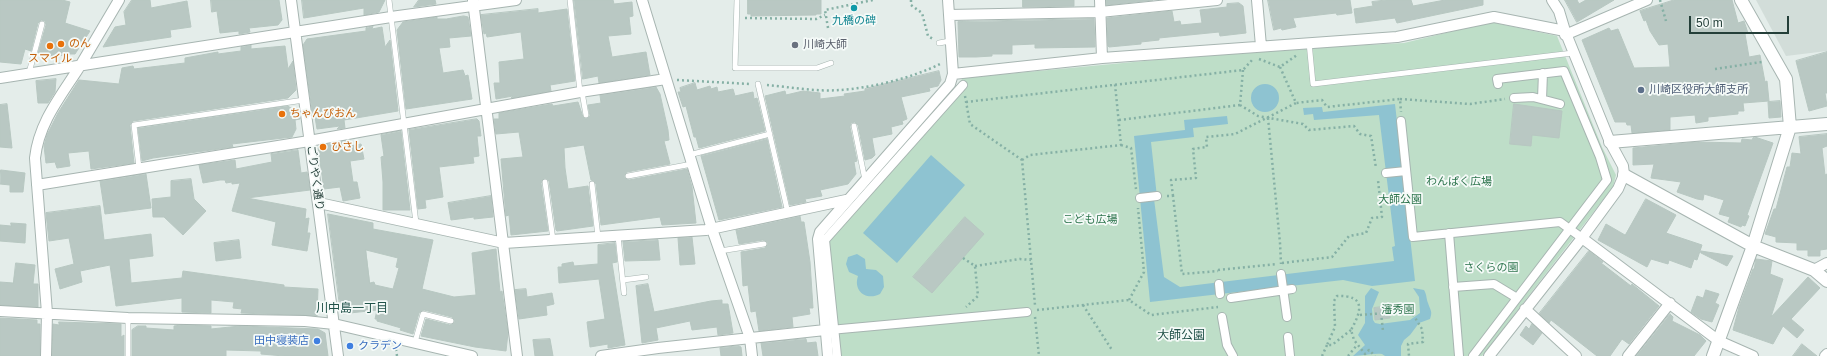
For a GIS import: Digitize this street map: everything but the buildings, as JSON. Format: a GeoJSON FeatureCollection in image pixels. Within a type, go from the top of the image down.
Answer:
{"type":"FeatureCollection","features":[{"type":"Feature","properties":{"kind":"street"},"geometry":{"type":"LineString","coordinates":[[46,356],[47,313],[35,158],[37,141],[43,124],[80,66],[119,0]]}},
{"type":"Feature","properties":{"kind":"street","name":"ごりやく通り"},"geometry":{"type":"LineString","coordinates":[[291,0],[338,356]]}},
{"type":"Feature","properties":{"kind":"street"},"geometry":{"type":"LineString","coordinates":[[0,78],[473,3],[516,0]]}},
{"type":"Feature","properties":{"kind":"street"},"geometry":{"type":"LineString","coordinates":[[642,0],[712,229],[750,338],[752,356]]}},
{"type":"Feature","properties":{"kind":"street"},"geometry":{"type":"LineString","coordinates":[[837,356],[830,330],[818,239],[820,232],[846,200],[950,84],[953,74],[948,0]]}},
{"type":"Feature","properties":{"kind":"street"},"geometry":{"type":"LineString","coordinates":[[1100,0],[1102,58]]}},
{"type":"Feature","properties":{"kind":"street"},"geometry":{"type":"LineString","coordinates":[[949,15],[1100,12],[1217,0]]}},
{"type":"Feature","properties":{"kind":"street"},"geometry":{"type":"LineString","coordinates":[[1257,0],[1261,46]]}},
{"type":"Feature","properties":{"kind":"street"},"geometry":{"type":"LineString","coordinates":[[1489,356],[1582,238],[1618,189],[1624,175],[1623,166],[1610,142],[1573,54],[1559,11],[1552,0]]}},
{"type":"Feature","properties":{"kind":"street"},"geometry":{"type":"LineString","coordinates":[[953,74],[1102,58],[1309,42],[1397,37],[1494,17],[1565,33],[1647,0]]}},
{"type":"Feature","properties":{"kind":"street"},"geometry":{"type":"LineString","coordinates":[[1714,356],[1753,246],[1790,127],[1786,79],[1741,0]]}},
{"type":"Feature","properties":{"kind":"street"},"geometry":{"type":"LineString","coordinates":[[473,3],[517,356]]}},
{"type":"Feature","properties":{"kind":"street"},"geometry":{"type":"LineString","coordinates":[[1473,356],[1607,180],[1600,157],[1564,71],[1497,79],[1498,84]]}},
{"type":"Feature","properties":{"kind":"street"},"geometry":{"type":"LineString","coordinates":[[1542,100],[1543,73]]}},
{"type":"Feature","properties":{"kind":"street"},"geometry":{"type":"LineString","coordinates":[[37,185],[309,141],[487,108],[666,79]]}},
{"type":"Feature","properties":{"kind":"street"},"geometry":{"type":"LineString","coordinates":[[828,356],[830,330],[825,240],[963,85]]}},
{"type":"Feature","properties":{"kind":"street"},"geometry":{"type":"LineString","coordinates":[[1514,98],[1532,97],[1560,104]]}},
{"type":"Feature","properties":{"kind":"street"},"geometry":{"type":"LineString","coordinates":[[1401,121],[1413,237],[1560,222],[1719,341],[1753,356]]}},
{"type":"Feature","properties":{"kind":"street"},"geometry":{"type":"LineString","coordinates":[[1610,142],[1827,124]]}},
{"type":"Feature","properties":{"kind":"street"},"geometry":{"type":"LineString","coordinates":[[1386,173],[1406,171]]}},
{"type":"Feature","properties":{"kind":"street"},"geometry":{"type":"LineString","coordinates":[[1624,175],[1753,246],[1814,270],[1827,281]]}},
{"type":"Feature","properties":{"kind":"street"},"geometry":{"type":"LineString","coordinates":[[1138,198],[1157,196]]}},
{"type":"Feature","properties":{"kind":"street"},"geometry":{"type":"LineString","coordinates":[[319,203],[504,243],[712,229],[846,200]]}},
{"type":"Feature","properties":{"kind":"street"},"geometry":{"type":"LineString","coordinates":[[1449,233],[1459,356]]}},
{"type":"Feature","properties":{"kind":"street"},"geometry":{"type":"LineString","coordinates":[[1814,270],[1827,263]]}},
{"type":"Feature","properties":{"kind":"street"},"geometry":{"type":"LineString","coordinates":[[1281,274],[1287,317]]}},
{"type":"Feature","properties":{"kind":"street"},"geometry":{"type":"LineString","coordinates":[[1219,284],[1220,294]]}},
{"type":"Feature","properties":{"kind":"street"},"geometry":{"type":"LineString","coordinates":[[1453,287],[1494,284],[1517,298]]}},
{"type":"Feature","properties":{"kind":"street"},"geometry":{"type":"LineString","coordinates":[[1231,298],[1292,289]]}},
{"type":"Feature","properties":{"kind":"street"},"geometry":{"type":"LineString","coordinates":[[1628,356],[1670,303]]}},
{"type":"Feature","properties":{"kind":"street"},"geometry":{"type":"LineString","coordinates":[[1525,310],[1576,356]]}},
{"type":"Feature","properties":{"kind":"street"},"geometry":{"type":"LineString","coordinates":[[0,311],[128,318],[305,321],[334,324],[415,342],[450,353],[472,356]]}},
{"type":"Feature","properties":{"kind":"street"},"geometry":{"type":"LineString","coordinates":[[601,356],[659,352],[750,338],[1031,311]]}},
{"type":"Feature","properties":{"kind":"street"},"geometry":{"type":"LineString","coordinates":[[1222,317],[1227,345],[1233,356]]}},
{"type":"Feature","properties":{"kind":"street"},"geometry":{"type":"LineString","coordinates":[[1288,337],[1290,356]]}},
{"type":"Feature","properties":{"kind":"lane"},"geometry":{"type":"LineString","coordinates":[[389,0],[416,223]]}},
{"type":"Feature","properties":{"kind":"lane"},"geometry":{"type":"LineString","coordinates":[[570,0],[581,92],[586,115]]}},
{"type":"Feature","properties":{"kind":"lane"},"geometry":{"type":"LineString","coordinates":[[737,0],[735,68],[817,68],[831,63]]}},
{"type":"Feature","properties":{"kind":"lane"},"geometry":{"type":"LineString","coordinates":[[29,73],[42,24]]}},
{"type":"Feature","properties":{"kind":"lane"},"geometry":{"type":"LineString","coordinates":[[939,43],[950,41]]}},
{"type":"Feature","properties":{"kind":"lane"},"geometry":{"type":"LineString","coordinates":[[1309,42],[1313,84],[1573,54]]}},
{"type":"Feature","properties":{"kind":"lane"},"geometry":{"type":"LineString","coordinates":[[758,84],[788,213]]}},
{"type":"Feature","properties":{"kind":"lane"},"geometry":{"type":"LineString","coordinates":[[139,168],[134,125],[304,100]]}},
{"type":"Feature","properties":{"kind":"lane"},"geometry":{"type":"LineString","coordinates":[[854,126],[865,180]]}},
{"type":"Feature","properties":{"kind":"lane"},"geometry":{"type":"LineString","coordinates":[[628,176],[690,159],[770,134]]}},
{"type":"Feature","properties":{"kind":"lane"},"geometry":{"type":"LineString","coordinates":[[545,182],[553,240]]}},
{"type":"Feature","properties":{"kind":"lane"},"geometry":{"type":"LineString","coordinates":[[592,184],[598,237]]}},
{"type":"Feature","properties":{"kind":"lane"},"geometry":{"type":"LineString","coordinates":[[618,236],[624,293]]}},
{"type":"Feature","properties":{"kind":"lane"},"geometry":{"type":"LineString","coordinates":[[720,251],[764,244]]}},
{"type":"Feature","properties":{"kind":"lane"},"geometry":{"type":"LineString","coordinates":[[623,280],[646,277]]}},
{"type":"Feature","properties":{"kind":"lane"},"geometry":{"type":"LineString","coordinates":[[415,342],[423,314],[451,321]]}},
{"type":"Feature","properties":{"kind":"lane"},"geometry":{"type":"LineString","coordinates":[[128,318],[128,356]]}},
{"type":"Feature","properties":{"kind":"path"},"geometry":{"type":"LineString","coordinates":[[857,4],[861,0]]}},
{"type":"Feature","properties":{"kind":"path"},"geometry":{"type":"LineString","coordinates":[[828,28],[825,10],[873,0]]}},
{"type":"Feature","properties":{"kind":"path"},"geometry":{"type":"LineString","coordinates":[[911,0],[911,5],[922,13],[928,36],[939,43]]}},
{"type":"Feature","properties":{"kind":"path"},"geometry":{"type":"LineString","coordinates":[[1660,0],[1666,21]]}},
{"type":"Feature","properties":{"kind":"path"},"geometry":{"type":"LineString","coordinates":[[737,18],[816,19],[825,15]]}},
{"type":"Feature","properties":{"kind":"path"},"geometry":{"type":"LineString","coordinates":[[1280,67],[1299,54]]}},
{"type":"Feature","properties":{"kind":"path"},"geometry":{"type":"LineString","coordinates":[[1240,105],[1243,70],[1255,57],[1280,67],[1296,103]]}},
{"type":"Feature","properties":{"kind":"path"},"geometry":{"type":"LineString","coordinates":[[1715,69],[1776,60]]}},
{"type":"Feature","properties":{"kind":"path"},"geometry":{"type":"LineString","coordinates":[[666,79],[839,90],[899,80],[926,71],[940,64]]}},
{"type":"Feature","properties":{"kind":"path"},"geometry":{"type":"LineString","coordinates":[[966,102],[1243,70]]}},
{"type":"Feature","properties":{"kind":"path"},"geometry":{"type":"LineString","coordinates":[[1115,84],[1121,145]]}},
{"type":"Feature","properties":{"kind":"path"},"geometry":{"type":"LineString","coordinates":[[963,85],[970,124],[1022,160]]}},
{"type":"Feature","properties":{"kind":"path"},"geometry":{"type":"LineString","coordinates":[[1119,120],[1240,105],[1258,116],[1268,118],[1303,124],[1309,130],[1354,126],[1360,134],[1371,136],[1382,217],[1372,218],[1366,233],[1349,236],[1332,257],[1182,274],[1171,180],[1196,178],[1193,148],[1207,147],[1206,137],[1235,134],[1268,118],[1296,103],[1322,100],[1327,107],[1400,99],[1470,104],[1514,98]]}},
{"type":"Feature","properties":{"kind":"path"},"geometry":{"type":"LineString","coordinates":[[1400,99],[1401,121]]}},
{"type":"Feature","properties":{"kind":"path"},"geometry":{"type":"LineString","coordinates":[[1268,118],[1280,243],[1281,274]]}},
{"type":"Feature","properties":{"kind":"path"},"geometry":{"type":"LineString","coordinates":[[1022,160],[1030,155],[1121,145],[1131,148],[1138,198],[1144,272],[1129,300]]}},
{"type":"Feature","properties":{"kind":"path"},"geometry":{"type":"LineString","coordinates":[[1022,160],[1031,260],[1031,311],[1039,356]]}},
{"type":"Feature","properties":{"kind":"path"},"geometry":{"type":"LineString","coordinates":[[1157,196],[1173,196]]}},
{"type":"Feature","properties":{"kind":"path"},"geometry":{"type":"LineString","coordinates":[[963,258],[975,266],[1020,259],[1031,260]]}},
{"type":"Feature","properties":{"kind":"path"},"geometry":{"type":"LineString","coordinates":[[954,318],[978,296],[975,266]]}},
{"type":"Feature","properties":{"kind":"path"},"geometry":{"type":"LineString","coordinates":[[1218,270],[1219,284]]}},
{"type":"Feature","properties":{"kind":"path"},"geometry":{"type":"LineString","coordinates":[[1031,311],[1129,300],[1151,315],[1221,307],[1220,294]]}},
{"type":"Feature","properties":{"kind":"path"},"geometry":{"type":"LineString","coordinates":[[1322,356],[1335,327],[1334,301],[1337,296],[1347,295],[1354,298],[1358,304],[1360,315],[1351,330],[1332,345],[1327,345]]}},
{"type":"Feature","properties":{"kind":"path"},"geometry":{"type":"LineString","coordinates":[[1083,305],[1112,350]]}},
{"type":"Feature","properties":{"kind":"path"},"geometry":{"type":"LineString","coordinates":[[1360,315],[1411,311],[1422,329],[1423,342],[1408,344],[1409,356]]}},
{"type":"Feature","properties":{"kind":"path"},"geometry":{"type":"LineString","coordinates":[[1379,314],[1382,319],[1383,331]]}},
{"type":"Feature","properties":{"kind":"path"},"geometry":{"type":"LineString","coordinates":[[1351,330],[1357,344],[1365,354],[1369,350],[1375,356]]}},
{"type":"Feature","properties":{"kind":"path"},"geometry":{"type":"LineString","coordinates":[[1348,356],[1357,344]]}},
{"type":"Feature","properties":{"kind":"shaded area"},"geometry":{"type":"Polygon","coordinates":[[[1756,0],[1827,0],[1827,51],[1786,56],[1756,0]]]}},
{"type":"Feature","properties":{"kind":"green space","name":"大師公園"},"geometry":{"type":"Polygon","coordinates":[[[1491,22],[1557,36],[1602,147],[1616,175],[1613,187],[1482,356],[834,356],[822,236],[963,78],[1251,51],[1404,43],[1491,22]]]}},
{"type":"Feature","properties":{"kind":"water"},"geometry":{"type":"Polygon","coordinates":[[[1265,84],[1275,88],[1279,98],[1275,108],[1265,112],[1255,108],[1251,98],[1255,88],[1265,84]]]}},
{"type":"Feature","properties":{"kind":"water"},"geometry":{"type":"Polygon","coordinates":[[[1395,104],[1415,281],[1372,286],[1343,280],[1150,302],[1134,136],[1185,130],[1184,120],[1227,116],[1228,124],[1193,128],[1194,137],[1151,142],[1157,197],[1154,199],[1164,277],[1180,287],[1394,261],[1392,247],[1395,246],[1379,115],[1314,120],[1313,114],[1304,115],[1303,108],[1322,107],[1323,112],[1395,104]]]}},
{"type":"Feature","properties":{"kind":"water"},"geometry":{"type":"Polygon","coordinates":[[[931,155],[965,185],[897,263],[863,233],[931,155]]]}},
{"type":"Feature","properties":{"kind":"water"},"geometry":{"type":"Polygon","coordinates":[[[857,254],[865,259],[866,269],[876,270],[883,276],[884,287],[880,294],[870,296],[859,290],[857,286],[858,276],[849,272],[846,264],[848,257],[857,254]]]}},
{"type":"Feature","properties":{"kind":"water"},"geometry":{"type":"Polygon","coordinates":[[[1371,288],[1379,292],[1372,309],[1373,320],[1375,323],[1380,324],[1410,320],[1420,313],[1419,297],[1413,288],[1424,290],[1425,292],[1431,312],[1430,319],[1419,323],[1404,340],[1401,346],[1401,356],[1385,356],[1379,354],[1353,356],[1365,345],[1358,335],[1365,323],[1365,296],[1371,288]]]}},
{"type":"Feature","properties":{"kind":"place","name":"九橋の碑"},"geometry":{"type":"Point","coordinates":[854,8]}},
{"type":"Feature","properties":{"kind":"place","name":"のん"},"geometry":{"type":"Point","coordinates":[61,44]}},
{"type":"Feature","properties":{"kind":"place","name":"川崎大師"},"geometry":{"type":"Point","coordinates":[795,45]}},
{"type":"Feature","properties":{"kind":"place","name":"スマイル"},"geometry":{"type":"Point","coordinates":[50,46]}},
{"type":"Feature","properties":{"kind":"place","name":"川崎区役所大師支所"},"geometry":{"type":"Point","coordinates":[1641,90]}},
{"type":"Feature","properties":{"kind":"place","name":"ちゃんぴおん"},"geometry":{"type":"Point","coordinates":[282,114]}},
{"type":"Feature","properties":{"kind":"place","name":"ひさし"},"geometry":{"type":"Point","coordinates":[323,147]}},
{"type":"Feature","properties":{"kind":"place","name":"田中寝装店"},"geometry":{"type":"Point","coordinates":[317,341]}},
{"type":"Feature","properties":{"kind":"place","name":"クラデン"},"geometry":{"type":"Point","coordinates":[350,346]}},
{"type":"Feature","properties":{"kind":"district","name":"川中島一丁目"},"geometry":{"type":"Point","coordinates":[352,309]}},
{"type":"Feature","properties":{"kind":"district","name":"大師公園"},"geometry":{"type":"Point","coordinates":[1181,336]}},
{"type":"Feature","properties":{"kind":"park label","name":"わんぱく広場"},"geometry":{"type":"Point","coordinates":[1459,182]}},
{"type":"Feature","properties":{"kind":"park label","name":"こども広場"},"geometry":{"type":"Point","coordinates":[1090,220]}},
{"type":"Feature","properties":{"kind":"park label","name":"さくらの園"},"geometry":{"type":"Point","coordinates":[1491,268]}},
{"type":"Feature","properties":{"kind":"park label","name":"瀋秀園"},"geometry":{"type":"Point","coordinates":[1398,310]}}]}
